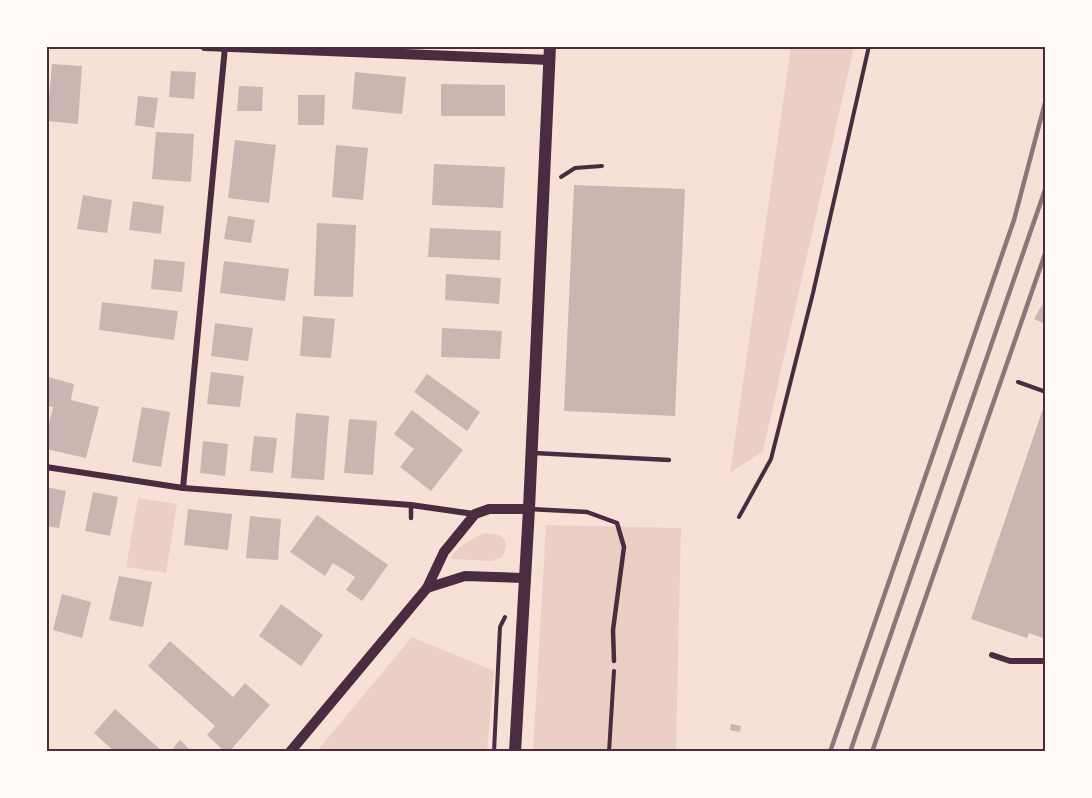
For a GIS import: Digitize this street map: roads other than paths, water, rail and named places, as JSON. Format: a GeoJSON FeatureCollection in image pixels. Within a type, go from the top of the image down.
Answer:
{"type":"FeatureCollection","features":[{"type":"Feature","properties":{"kind":"main road"},"geometry":{"type":"LineString","coordinates":[[515,752],[545,187],[550,46]]}},
{"type":"Feature","properties":{"kind":"street"},"geometry":{"type":"LineString","coordinates":[[205,46],[550,60]]}},
{"type":"Feature","properties":{"kind":"street"},"geometry":{"type":"LineString","coordinates":[[183,488],[225,47]]}},
{"type":"Feature","properties":{"kind":"street"},"geometry":{"type":"LineString","coordinates":[[46,467],[183,488],[411,505],[475,514],[489,509],[529,509]]}},
{"type":"Feature","properties":{"kind":"street"},"geometry":{"type":"LineString","coordinates":[[290,752],[427,588],[444,552],[475,514]]}},
{"type":"Feature","properties":{"kind":"street"},"geometry":{"type":"LineString","coordinates":[[427,588],[465,576],[524,578]]}},
{"type":"Feature","properties":{"kind":"street"},"geometry":{"type":"LineString","coordinates":[[992,655],[1010,661],[1046,661]]}},
{"type":"Feature","properties":{"kind":"lane"},"geometry":{"type":"LineString","coordinates":[[531,453],[669,460]]}},
{"type":"Feature","properties":{"kind":"lane"},"geometry":{"type":"LineString","coordinates":[[411,505],[411,518]]}},
{"type":"Feature","properties":{"kind":"lane"},"geometry":{"type":"LineString","coordinates":[[529,509],[587,512],[617,523],[624,547],[613,630],[614,661]]}},
{"type":"Feature","properties":{"kind":"railway"},"geometry":{"type":"LineString","coordinates":[[830,752],[1014,220],[1046,99]]}},
{"type":"Feature","properties":{"kind":"railway"},"geometry":{"type":"LineString","coordinates":[[850,752],[1046,187]]}},
{"type":"Feature","properties":{"kind":"railway"},"geometry":{"type":"LineString","coordinates":[[872,752],[1046,251]]}}]}
